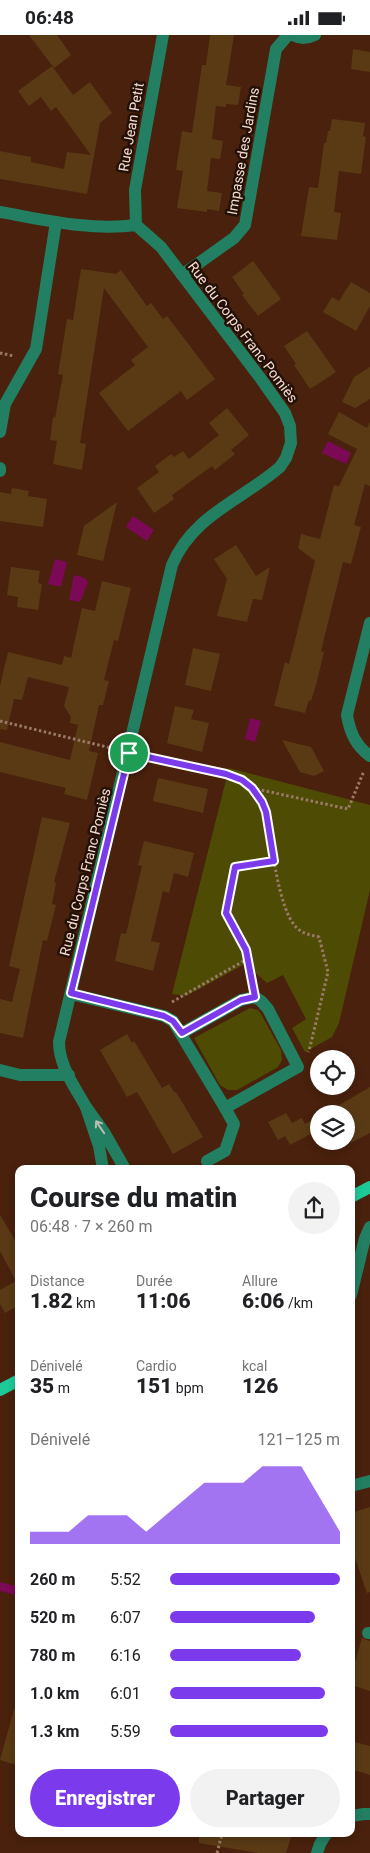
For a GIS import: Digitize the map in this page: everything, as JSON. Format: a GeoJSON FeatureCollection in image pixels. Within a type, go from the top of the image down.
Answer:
{"type":"FeatureCollection","features":[{"type":"Feature","properties":{"kind":"main road"},"geometry":{"type":"LineString","coordinates":[[355,1195],[369,1189]]}},
{"type":"Feature","properties":{"kind":"main road"},"geometry":{"type":"LineString","coordinates":[[0,1390],[15,1382]]}},
{"type":"Feature","properties":{"kind":"street","name":"Rue Jean Petit"},"geometry":{"type":"LineString","coordinates":[[136,225],[135,190],[163,35]]}},
{"type":"Feature","properties":{"kind":"street","name":"Impasse des Jardins"},"geometry":{"type":"LineString","coordinates":[[182,275],[234,238],[245,225],[276,49],[288,35]]}},
{"type":"Feature","properties":{"kind":"street"},"geometry":{"type":"LineString","coordinates":[[292,35],[301,38],[310,38],[315,35]]}},
{"type":"Feature","properties":{"kind":"street"},"geometry":{"type":"LineString","coordinates":[[0,212],[56,222],[112,228],[136,225]]}},
{"type":"Feature","properties":{"kind":"street"},"geometry":{"type":"LineString","coordinates":[[0,432],[6,404],[36,349],[56,222]]}},
{"type":"Feature","properties":{"kind":"street","name":"Rue du Corps Franc Pomiès"},"geometry":{"type":"LineString","coordinates":[[123,1165],[104,1132],[86,1107],[61,1061],[59,1042],[172,565],[180,547],[191,533],[206,520],[280,467],[286,458],[291,443],[290,426],[285,413],[161,247],[136,225]]}},
{"type":"Feature","properties":{"kind":"street"},"geometry":{"type":"LineString","coordinates":[[370,623],[347,715],[349,728],[355,741],[370,756]]}},
{"type":"Feature","properties":{"kind":"street"},"geometry":{"type":"LineString","coordinates":[[71,993],[164,1016],[173,1021],[182,1033],[234,1124],[225,1151],[207,1161]]}},
{"type":"Feature","properties":{"kind":"street"},"geometry":{"type":"LineString","coordinates":[[182,1033],[241,1000],[255,997],[268,1009],[298,1067],[225,1108]]}},
{"type":"Feature","properties":{"kind":"street"},"geometry":{"type":"LineString","coordinates":[[0,1070],[20,1075],[69,1075]]}},
{"type":"Feature","properties":{"kind":"street","name":"Rue du Corps Franc Pomiès"},"geometry":{"type":"LineString","coordinates":[[86,1107],[100,1146],[102,1165]]}},
{"type":"Feature","properties":{"kind":"street"},"geometry":{"type":"LineString","coordinates":[[355,1279],[365,1238],[370,1227]]}},
{"type":"Feature","properties":{"kind":"street"},"geometry":{"type":"LineString","coordinates":[[355,1485],[370,1481]]}},
{"type":"Feature","properties":{"kind":"street"},"geometry":{"type":"LineString","coordinates":[[355,1815],[370,1815]]}},
{"type":"Feature","properties":{"kind":"street"},"geometry":{"type":"LineString","coordinates":[[317,1853],[324,1837]]}},
{"type":"Feature","properties":{"kind":"path"},"geometry":{"type":"LineString","coordinates":[[0,721],[129,753],[226,774],[242,780],[252,788],[262,802],[266,812],[285,911],[298,929],[308,935],[319,937],[328,972],[310,1047],[298,1067]]}},
{"type":"Feature","properties":{"kind":"path"},"geometry":{"type":"LineString","coordinates":[[252,788],[348,809],[370,756]]}},
{"type":"Feature","properties":{"kind":"path"},"geometry":{"type":"LineString","coordinates":[[255,997],[246,950],[226,913],[235,867],[274,861]]}},
{"type":"Feature","properties":{"kind":"path"},"geometry":{"type":"LineString","coordinates":[[153,1013],[247,959]]}},
{"type":"Feature","properties":{"kind":"path"},"geometry":{"type":"LineString","coordinates":[[217,1853],[221,1837]]}},
{"type":"Feature","properties":{"kind":"shaded area"},"geometry":{"type":"Polygon","coordinates":[[[328,441],[351,453],[346,464],[322,453],[328,441]]]}},
{"type":"Feature","properties":{"kind":"shaded area"},"geometry":{"type":"Polygon","coordinates":[[[133,516],[154,530],[147,541],[126,527],[133,516]]]}},
{"type":"Feature","properties":{"kind":"shaded area"},"geometry":{"type":"Polygon","coordinates":[[[55,559],[67,562],[61,587],[48,584],[55,559]]]}},
{"type":"Feature","properties":{"kind":"shaded area"},"geometry":{"type":"Polygon","coordinates":[[[74,575],[85,578],[88,583],[80,602],[69,600],[74,575]]]}},
{"type":"Feature","properties":{"kind":"shaded area"},"geometry":{"type":"Polygon","coordinates":[[[250,718],[261,721],[255,742],[245,739],[250,718]]]}},
{"type":"Feature","properties":{"kind":"shaded area"},"geometry":{"type":"Polygon","coordinates":[[[229,768],[370,805],[370,890],[339,1023],[332,1037],[305,1052],[292,1028],[306,1019],[283,975],[267,983],[245,964],[186,996],[172,994],[229,768]]]}},
{"type":"Feature","properties":{"kind":"shaded area"},"geometry":{"type":"Polygon","coordinates":[[[250,1008],[258,1010],[261,1014],[281,1050],[282,1060],[278,1067],[237,1090],[228,1090],[220,1085],[194,1038],[250,1008]]]}},
{"type":"Feature","properties":{"kind":"shaded area"},"geometry":{"type":"Polygon","coordinates":[[[0,1582],[15,1586],[15,1595],[0,1591],[0,1582]]]}},
{"type":"Feature","properties":{"kind":"building"},"geometry":{"type":"Polygon","coordinates":[[[29,35],[57,35],[71,55],[54,68],[29,35]]]}},
{"type":"Feature","properties":{"kind":"building"},"geometry":{"type":"Polygon","coordinates":[[[210,35],[234,35],[226,85],[241,87],[238,105],[226,104],[226,107],[216,106],[212,139],[223,141],[220,159],[211,158],[207,191],[222,193],[219,211],[207,209],[207,212],[177,208],[183,171],[176,170],[182,131],[192,133],[202,65],[206,65],[210,35]]]}},
{"type":"Feature","properties":{"kind":"building"},"geometry":{"type":"Polygon","coordinates":[[[353,49],[370,52],[370,72],[351,69],[353,49]]]}},
{"type":"Feature","properties":{"kind":"building"},"geometry":{"type":"Polygon","coordinates":[[[52,66],[73,95],[90,82],[112,113],[100,123],[87,194],[0,179],[0,151],[31,157],[31,162],[64,169],[67,152],[91,155],[56,107],[51,111],[41,97],[29,106],[18,91],[52,66]]]}},
{"type":"Feature","properties":{"kind":"building"},"geometry":{"type":"Polygon","coordinates":[[[332,119],[365,123],[363,136],[366,137],[361,174],[339,171],[334,212],[341,213],[337,240],[301,236],[309,187],[318,188],[324,143],[326,143],[328,131],[330,131],[332,119]]]}},
{"type":"Feature","properties":{"kind":"building"},"geometry":{"type":"Polygon","coordinates":[[[253,261],[281,299],[258,316],[242,295],[244,294],[232,277],[253,261]]]}},
{"type":"Feature","properties":{"kind":"building"},"geometry":{"type":"Polygon","coordinates":[[[81,269],[116,274],[121,270],[147,306],[151,303],[163,319],[167,316],[215,379],[187,400],[181,391],[128,431],[99,393],[135,365],[131,360],[148,347],[104,288],[80,443],[86,444],[82,470],[53,464],[57,441],[50,440],[53,417],[55,418],[63,375],[58,374],[67,319],[73,320],[81,269]]]}},
{"type":"Feature","properties":{"kind":"building"},"geometry":{"type":"Polygon","coordinates":[[[351,282],[370,293],[370,306],[356,331],[323,312],[332,297],[339,301],[351,282]]]}},
{"type":"Feature","properties":{"kind":"building"},"geometry":{"type":"Polygon","coordinates":[[[307,331],[336,372],[310,389],[284,346],[307,331]]]}},
{"type":"Feature","properties":{"kind":"building"},"geometry":{"type":"Polygon","coordinates":[[[370,367],[370,399],[355,408],[342,402],[354,377],[370,367]]]}},
{"type":"Feature","properties":{"kind":"building"},"geometry":{"type":"Polygon","coordinates":[[[227,408],[249,435],[231,450],[235,454],[215,470],[212,466],[172,495],[174,499],[154,513],[137,488],[159,472],[155,466],[171,454],[174,457],[183,451],[189,459],[219,435],[209,423],[227,408]]]}},
{"type":"Feature","properties":{"kind":"building"},"geometry":{"type":"Polygon","coordinates":[[[339,412],[367,428],[370,422],[370,486],[365,484],[354,525],[361,527],[351,564],[343,562],[321,651],[324,652],[316,685],[305,713],[274,706],[285,662],[289,664],[315,561],[298,548],[301,534],[320,539],[334,485],[339,486],[357,449],[328,434],[339,412]]]}},
{"type":"Feature","properties":{"kind":"building"},"geometry":{"type":"Polygon","coordinates":[[[12,488],[29,491],[28,496],[47,499],[43,527],[0,521],[0,492],[11,494],[12,488]]]}},
{"type":"Feature","properties":{"kind":"building"},"geometry":{"type":"Polygon","coordinates":[[[117,502],[103,561],[77,555],[84,526],[117,502]]]}},
{"type":"Feature","properties":{"kind":"building"},"geometry":{"type":"Polygon","coordinates":[[[236,545],[256,576],[270,567],[262,600],[253,599],[247,622],[217,616],[227,579],[214,559],[236,545]]]}},
{"type":"Feature","properties":{"kind":"building"},"geometry":{"type":"Polygon","coordinates":[[[11,567],[40,571],[38,583],[42,584],[38,610],[17,607],[18,597],[7,595],[11,567]]]}},
{"type":"Feature","properties":{"kind":"building"},"geometry":{"type":"Polygon","coordinates":[[[102,581],[131,588],[118,641],[114,640],[104,680],[109,681],[103,705],[99,705],[89,751],[98,753],[87,800],[64,794],[66,788],[0,772],[0,742],[70,760],[78,725],[70,723],[71,717],[64,706],[69,687],[28,677],[22,700],[14,699],[7,730],[0,729],[0,686],[8,652],[62,665],[64,656],[71,658],[82,608],[95,611],[102,581]]]}},
{"type":"Feature","properties":{"kind":"building"},"geometry":{"type":"Polygon","coordinates":[[[193,648],[220,654],[211,691],[185,685],[193,648]]]}},
{"type":"Feature","properties":{"kind":"building"},"geometry":{"type":"Polygon","coordinates":[[[175,706],[194,710],[191,719],[209,723],[202,752],[167,743],[175,706]]]}},
{"type":"Feature","properties":{"kind":"building"},"geometry":{"type":"Polygon","coordinates":[[[282,740],[311,747],[324,771],[314,776],[300,772],[282,740]]]}},
{"type":"Feature","properties":{"kind":"building"},"geometry":{"type":"Polygon","coordinates":[[[158,778],[208,789],[203,813],[153,801],[158,778]]]}},
{"type":"Feature","properties":{"kind":"building"},"geometry":{"type":"Polygon","coordinates":[[[42,817],[70,823],[54,882],[56,883],[52,904],[56,905],[47,941],[43,940],[23,1038],[0,1033],[0,999],[12,1002],[20,969],[9,966],[42,817]]]}},
{"type":"Feature","properties":{"kind":"building"},"geometry":{"type":"Polygon","coordinates":[[[144,841],[194,853],[188,877],[174,873],[169,893],[163,891],[151,941],[160,943],[153,971],[115,961],[121,933],[126,934],[142,866],[138,865],[144,841]]]}},
{"type":"Feature","properties":{"kind":"building"},"geometry":{"type":"Polygon","coordinates":[[[127,1034],[132,1043],[134,1041],[162,1088],[169,1084],[174,1092],[176,1092],[203,1137],[173,1154],[137,1092],[127,1097],[100,1050],[127,1034]]]}},
{"type":"Feature","properties":{"kind":"building"},"geometry":{"type":"Polygon","coordinates":[[[370,1087],[370,1133],[355,1141],[355,1105],[339,1105],[370,1087]]]}},
{"type":"Feature","properties":{"kind":"building"},"geometry":{"type":"Polygon","coordinates":[[[286,1113],[292,1123],[302,1118],[305,1124],[310,1121],[310,1135],[290,1145],[285,1136],[278,1140],[268,1122],[286,1113]]]}},
{"type":"Feature","properties":{"kind":"building"},"geometry":{"type":"Polygon","coordinates":[[[0,1215],[15,1240],[15,1279],[0,1251],[0,1215]]]}},
{"type":"Feature","properties":{"kind":"building"},"geometry":{"type":"Polygon","coordinates":[[[15,1282],[15,1307],[5,1313],[0,1304],[0,1290],[15,1282]]]}},
{"type":"Feature","properties":{"kind":"building"},"geometry":{"type":"Polygon","coordinates":[[[370,1507],[370,1592],[367,1593],[355,1558],[355,1512],[370,1507]]]}},
{"type":"Feature","properties":{"kind":"building"},"geometry":{"type":"Polygon","coordinates":[[[362,1638],[370,1641],[370,1691],[355,1686],[355,1663],[362,1638]]]}},
{"type":"Feature","properties":{"kind":"building"},"geometry":{"type":"Polygon","coordinates":[[[14,1709],[15,1709],[15,1765],[0,1760],[14,1709]]]}},
{"type":"Feature","properties":{"kind":"building"},"geometry":{"type":"Polygon","coordinates":[[[355,1742],[370,1746],[370,1775],[355,1770],[355,1742]]]}},
{"type":"Feature","properties":{"kind":"building"},"geometry":{"type":"Polygon","coordinates":[[[199,1837],[291,1837],[286,1853],[258,1853],[199,1843],[199,1837]]]}},
{"type":"Feature","properties":{"kind":"route"},"geometry":{"type":"LineString","coordinates":[[129,753],[226,774],[242,780],[252,788],[262,802],[266,812],[274,861],[235,867],[226,913],[246,950],[255,997],[241,1000],[182,1033],[173,1021],[164,1016],[71,993],[129,753]]}}]}
